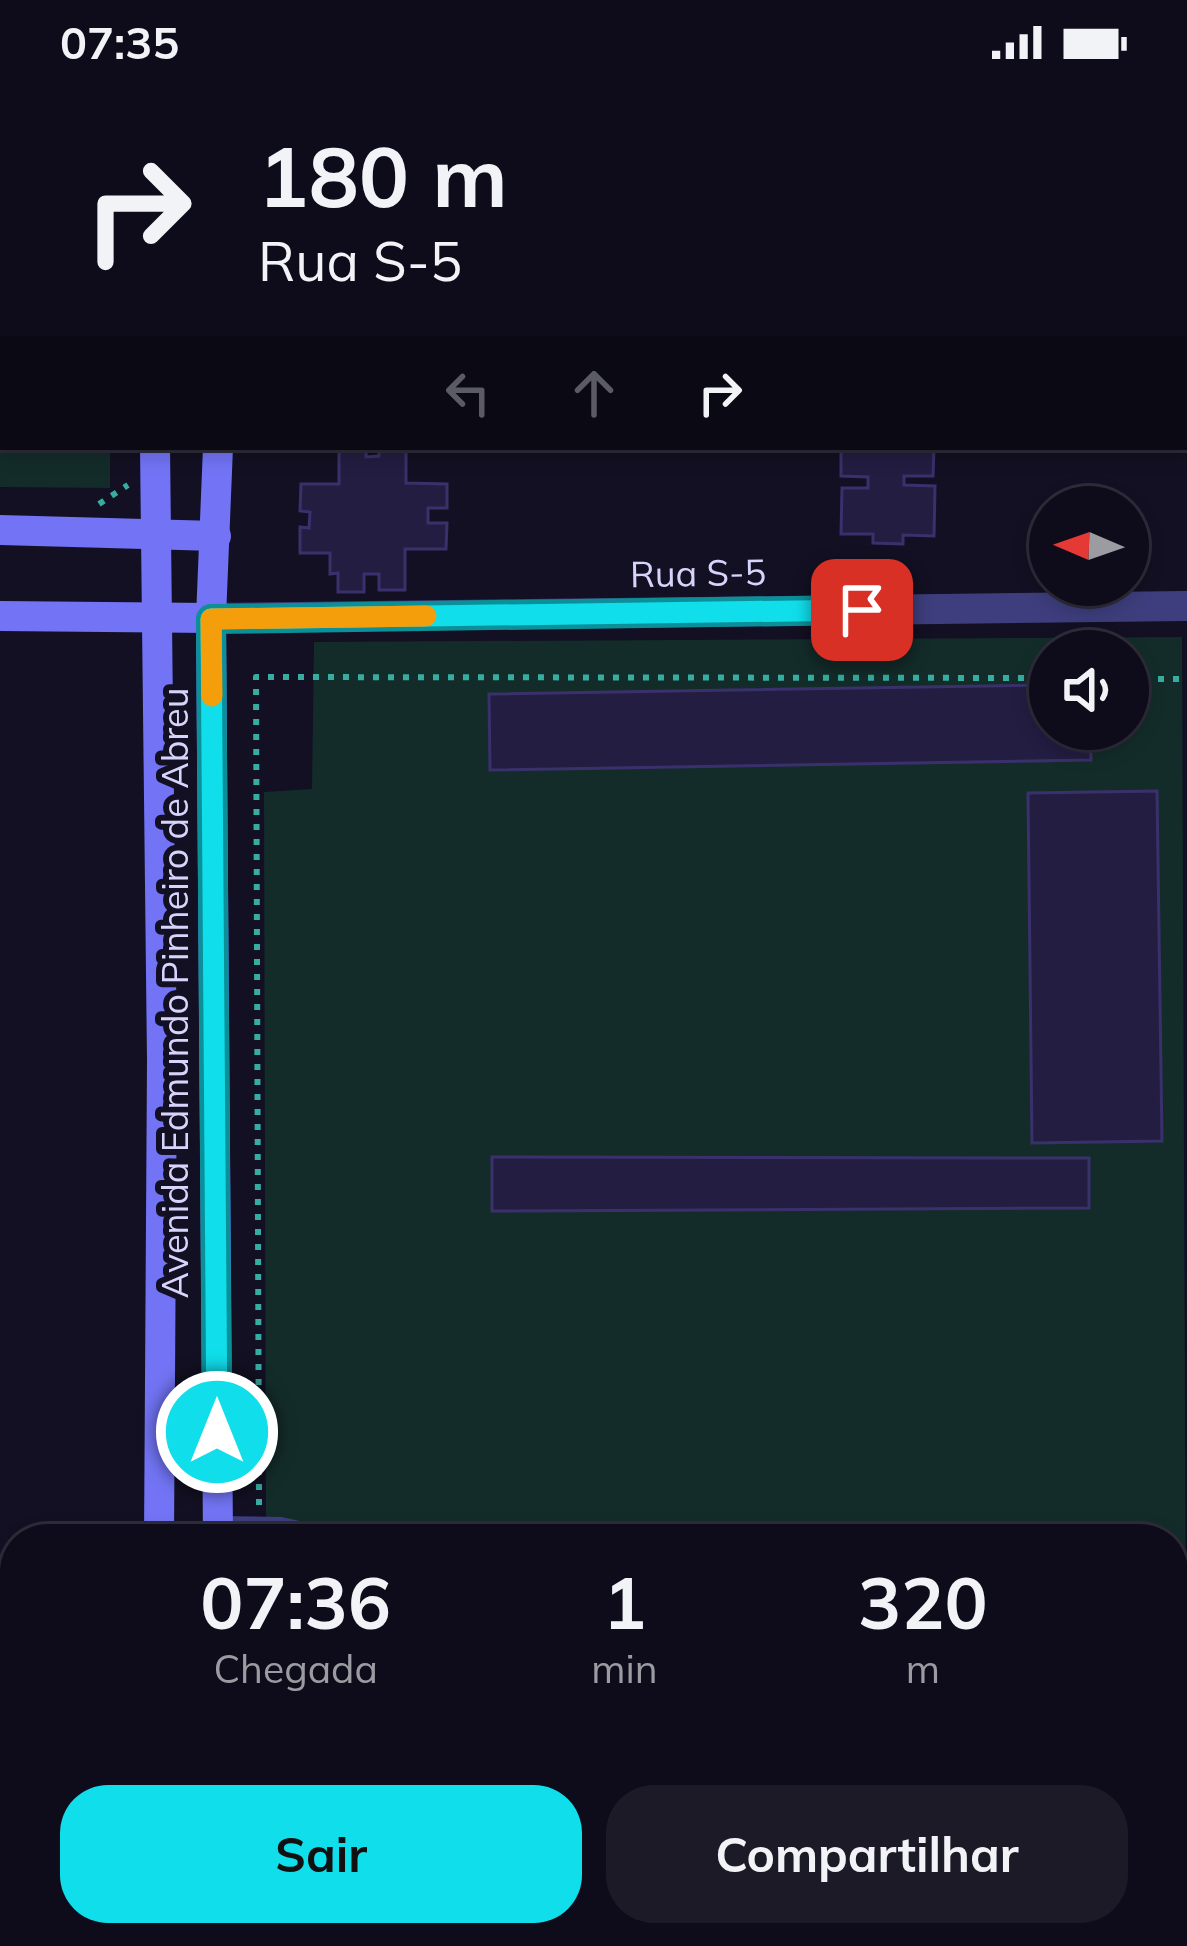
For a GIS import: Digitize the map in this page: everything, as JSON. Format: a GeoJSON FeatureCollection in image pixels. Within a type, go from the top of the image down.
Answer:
{"type":"FeatureCollection","features":[{"type":"Feature","properties":{"kind":"main road","name":"Avenida Edmundo Pinheiro de Abreu"},"geometry":{"type":"LineString","coordinates":[[155,450],[162,1061],[159,1524]]}},
{"type":"Feature","properties":{"kind":"main road","name":"Avenida Edmundo Pinheiro de Abreu"},"geometry":{"type":"LineString","coordinates":[[218,450],[211,619],[218,1524]]}},
{"type":"Feature","properties":{"kind":"main road"},"geometry":{"type":"LineString","coordinates":[[0,530],[216,536]]}},
{"type":"Feature","properties":{"kind":"main road"},"geometry":{"type":"LineString","coordinates":[[0,616],[211,619]]}},
{"type":"Feature","properties":{"kind":"street","name":"Rua S-5"},"geometry":{"type":"LineString","coordinates":[[211,619],[1187,606]]}},
{"type":"Feature","properties":{"kind":"path"},"geometry":{"type":"LineString","coordinates":[[95,507],[129,484],[129,466]]}},
{"type":"Feature","properties":{"kind":"path"},"geometry":{"type":"LineString","coordinates":[[260,1524],[256,677],[1029,678]]}},
{"type":"Feature","properties":{"kind":"path"},"geometry":{"type":"LineString","coordinates":[[1149,679],[1187,679]]}},
{"type":"Feature","properties":{"kind":"green space"},"geometry":{"type":"Polygon","coordinates":[[[0,450],[110,450],[110,488],[0,487],[0,450]]]}},
{"type":"Feature","properties":{"kind":"green space"},"geometry":{"type":"Polygon","coordinates":[[[1149,637],[1182,637],[1185,1524],[266,1524],[264,792],[312,789],[314,642],[1029,638],[1029,750],[1149,750],[1149,637]]]}},
{"type":"Feature","properties":{"kind":"building"},"geometry":{"type":"Polygon","coordinates":[[[339,450],[366,450],[366,457],[379,456],[379,450],[406,450],[406,483],[447,484],[447,508],[428,508],[428,523],[447,523],[446,549],[405,549],[405,590],[379,590],[379,574],[364,574],[364,592],[338,592],[338,573],[330,574],[330,553],[300,553],[300,527],[309,528],[310,512],[300,511],[301,484],[339,484],[339,450]]]}},
{"type":"Feature","properties":{"kind":"building"},"geometry":{"type":"Polygon","coordinates":[[[841,450],[934,450],[933,476],[904,476],[904,485],[935,486],[934,536],[903,535],[903,544],[873,543],[873,534],[841,534],[842,488],[868,488],[868,477],[841,476],[841,450]]]}},
{"type":"Feature","properties":{"kind":"building"},"geometry":{"type":"Polygon","coordinates":[[[1029,685],[1029,750],[1091,750],[1091,760],[490,770],[489,694],[1029,685]]]}},
{"type":"Feature","properties":{"kind":"building"},"geometry":{"type":"Polygon","coordinates":[[[1157,791],[1162,1141],[1032,1143],[1028,793],[1157,791]]]}},
{"type":"Feature","properties":{"kind":"building"},"geometry":{"type":"Polygon","coordinates":[[[492,1157],[1089,1158],[1089,1208],[492,1211],[492,1157]]]}},
{"type":"Feature","properties":{"kind":"slow traffic"},"geometry":{"type":"LineString","coordinates":[[212,696],[211,619],[426,616]]}},
{"type":"Feature","properties":{"kind":"route"},"geometry":{"type":"LineString","coordinates":[[217,1432],[211,619],[862,610]]}}]}
